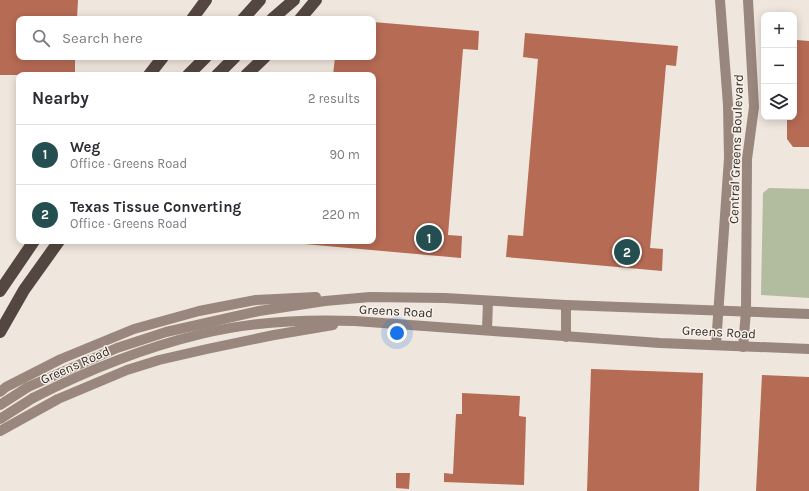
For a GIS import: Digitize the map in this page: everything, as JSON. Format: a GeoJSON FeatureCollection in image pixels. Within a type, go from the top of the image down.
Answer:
{"type":"FeatureCollection","features":[{"type":"Feature","properties":{"kind":"highway"},"geometry":{"type":"LineString","coordinates":[[194,16],[206,0]]}},
{"type":"Feature","properties":{"kind":"highway"},"geometry":{"type":"LineString","coordinates":[[246,16],[260,0]]}},
{"type":"Feature","properties":{"kind":"highway"},"geometry":{"type":"LineString","coordinates":[[274,16],[287,0]]}},
{"type":"Feature","properties":{"kind":"highway"},"geometry":{"type":"LineString","coordinates":[[275,16],[294,0]]}},
{"type":"Feature","properties":{"kind":"highway"},"geometry":{"type":"LineString","coordinates":[[303,16],[316,0]]}},
{"type":"Feature","properties":{"kind":"highway"},"geometry":{"type":"LineString","coordinates":[[151,72],[161,60]]}},
{"type":"Feature","properties":{"kind":"highway"},"geometry":{"type":"LineString","coordinates":[[191,72],[203,60]]}},
{"type":"Feature","properties":{"kind":"highway"},"geometry":{"type":"LineString","coordinates":[[220,72],[231,60]]}},
{"type":"Feature","properties":{"kind":"highway"},"geometry":{"type":"LineString","coordinates":[[249,72],[262,60]]}},
{"type":"Feature","properties":{"kind":"highway"},"geometry":{"type":"LineString","coordinates":[[0,290],[23,244]]}},
{"type":"Feature","properties":{"kind":"highway"},"geometry":{"type":"LineString","coordinates":[[0,290],[32,244]]}},
{"type":"Feature","properties":{"kind":"highway"},"geometry":{"type":"LineString","coordinates":[[0,332],[24,290],[57,244]]}},
{"type":"Feature","properties":{"kind":"main road","name":"Central Greens Boulevard"},"geometry":{"type":"LineString","coordinates":[[716,345],[729,158],[728,105],[720,0]]}},
{"type":"Feature","properties":{"kind":"main road","name":"Central Greens Boulevard"},"geometry":{"type":"LineString","coordinates":[[743,346],[746,311],[747,159],[754,107],[748,0]]}},
{"type":"Feature","properties":{"kind":"main road"},"geometry":{"type":"LineString","coordinates":[[729,158],[747,159]]}},
{"type":"Feature","properties":{"kind":"main road"},"geometry":{"type":"LineString","coordinates":[[24,418],[15,415],[4,396],[3,389],[61,359],[134,328],[198,310],[256,300],[322,296],[370,297]]}},
{"type":"Feature","properties":{"kind":"main road","name":"Greens Road"},"geometry":{"type":"LineString","coordinates":[[0,406],[28,387],[117,348],[166,332],[258,311],[325,301],[370,297],[445,298],[566,305],[809,314]]}},
{"type":"Feature","properties":{"kind":"main road"},"geometry":{"type":"LineString","coordinates":[[487,330],[488,301]]}},
{"type":"Feature","properties":{"kind":"main road"},"geometry":{"type":"LineString","coordinates":[[566,305],[566,336]]}},
{"type":"Feature","properties":{"kind":"main road","name":"Greens Road"},"geometry":{"type":"LineString","coordinates":[[0,419],[33,398],[121,359],[201,334],[290,321],[355,321],[660,343],[809,349]]}},
{"type":"Feature","properties":{"kind":"main road"},"geometry":{"type":"LineString","coordinates":[[0,431],[58,399],[127,370],[159,360],[274,335],[355,321]]}},
{"type":"Feature","properties":{"kind":"green space"},"geometry":{"type":"Polygon","coordinates":[[[769,188],[809,189],[809,298],[761,295],[763,193],[769,188]]]}},
{"type":"Feature","properties":{"kind":"building"},"geometry":{"type":"Polygon","coordinates":[[[0,0],[78,0],[77,16],[16,16],[16,60],[75,60],[75,72],[16,72],[16,75],[0,75],[0,0]]]}},
{"type":"Feature","properties":{"kind":"building"},"geometry":{"type":"Polygon","coordinates":[[[376,22],[479,31],[478,50],[463,49],[448,235],[462,236],[461,258],[304,244],[376,244],[376,72],[333,72],[335,60],[376,60],[376,22]]]}},
{"type":"Feature","properties":{"kind":"building"},"geometry":{"type":"Polygon","coordinates":[[[525,33],[678,46],[676,66],[666,65],[650,248],[663,249],[662,271],[506,257],[508,235],[523,236],[538,59],[523,57],[525,33]]]}},
{"type":"Feature","properties":{"kind":"building"},"geometry":{"type":"Polygon","coordinates":[[[797,40],[809,41],[809,147],[793,147],[787,139],[787,120],[797,120],[797,40]]]}},
{"type":"Feature","properties":{"kind":"building"},"geometry":{"type":"Polygon","coordinates":[[[591,369],[703,373],[699,491],[587,491],[591,369]]]}},
{"type":"Feature","properties":{"kind":"building"},"geometry":{"type":"Polygon","coordinates":[[[762,375],[809,377],[809,491],[756,491],[762,375]]]}},
{"type":"Feature","properties":{"kind":"building"},"geometry":{"type":"Polygon","coordinates":[[[462,393],[520,396],[519,416],[526,417],[524,485],[444,482],[444,473],[453,474],[456,414],[462,414],[462,393]]]}},
{"type":"Feature","properties":{"kind":"building"},"geometry":{"type":"Polygon","coordinates":[[[396,473],[410,473],[409,489],[396,488],[396,473]]]}},
{"type":"Feature","properties":{"kind":"place","name":"Weg"},"geometry":{"type":"Point","coordinates":[429,238]}},
{"type":"Feature","properties":{"kind":"place","name":"Texas Tissue Converting"},"geometry":{"type":"Point","coordinates":[627,252]}}]}
